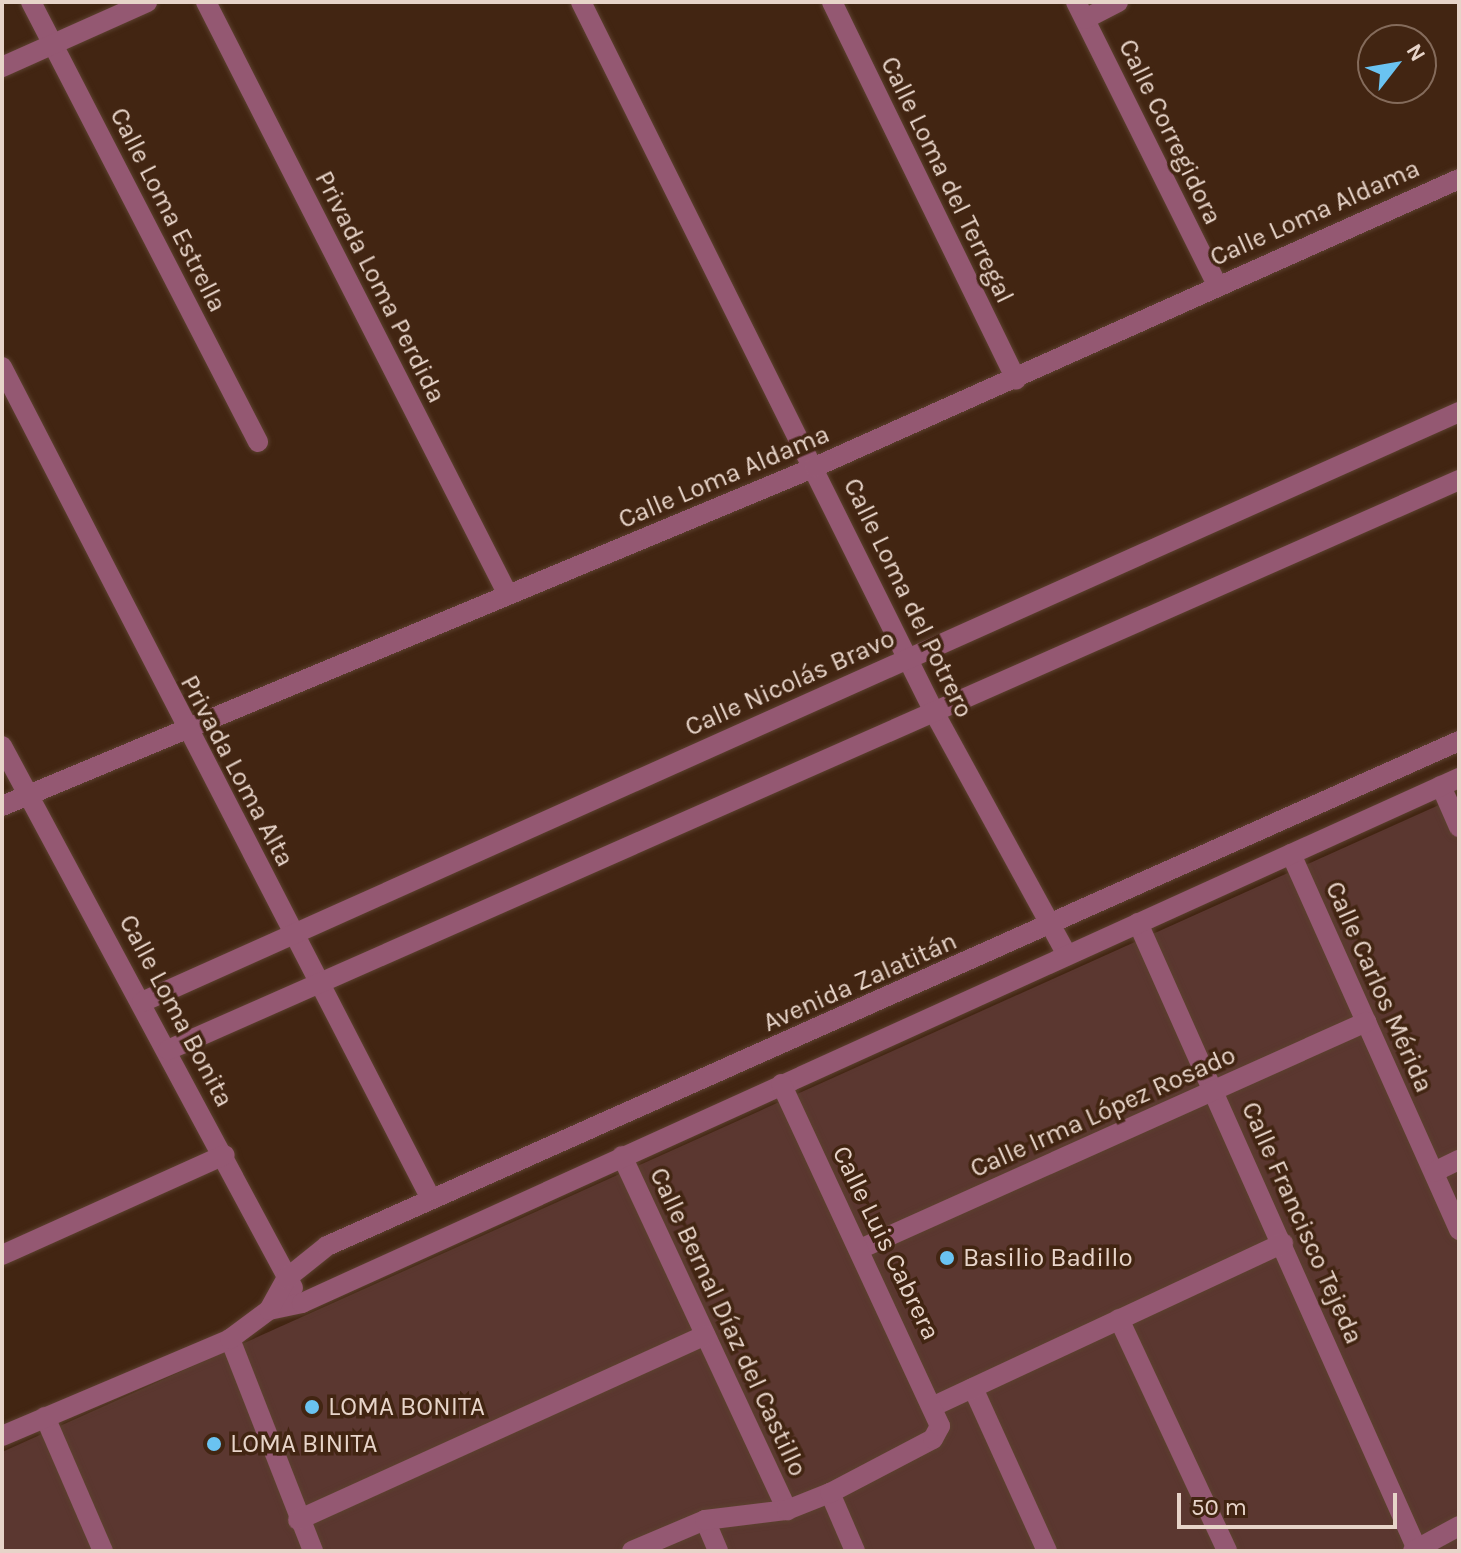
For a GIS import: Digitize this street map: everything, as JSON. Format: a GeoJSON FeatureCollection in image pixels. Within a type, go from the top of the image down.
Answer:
{"type":"FeatureCollection","features":[{"type":"Feature","properties":{"kind":"street","name":"Calle Loma Estrella"},"geometry":{"type":"LineString","coordinates":[[31,2],[258,442]]}},
{"type":"Feature","properties":{"kind":"street"},"geometry":{"type":"LineString","coordinates":[[2,67],[147,2]]}},
{"type":"Feature","properties":{"kind":"street","name":"Privada Loma Perdida"},"geometry":{"type":"LineString","coordinates":[[206,2],[508,595]]}},
{"type":"Feature","properties":{"kind":"street","name":"Calle Loma del Potrero"},"geometry":{"type":"LineString","coordinates":[[581,2],[815,467],[934,712],[1067,955]]}},
{"type":"Feature","properties":{"kind":"street","name":"Calle Loma del Terregal"},"geometry":{"type":"LineString","coordinates":[[832,2],[1016,380]]}},
{"type":"Feature","properties":{"kind":"street"},"geometry":{"type":"LineString","coordinates":[[1080,10],[1118,2]]}},
{"type":"Feature","properties":{"kind":"street","name":"Calle Corregidora"},"geometry":{"type":"LineString","coordinates":[[1080,10],[1217,285]]}},
{"type":"Feature","properties":{"kind":"street","name":"Calle Loma Aldama"},"geometry":{"type":"LineString","coordinates":[[2,806],[186,732],[815,467],[1016,380],[1217,285],[1459,179]]}},
{"type":"Feature","properties":{"kind":"street","name":"Privada Loma Alta"},"geometry":{"type":"LineString","coordinates":[[2,367],[186,732],[430,1197]]}},
{"type":"Feature","properties":{"kind":"street","name":"Calle Nicolás Bravo"},"geometry":{"type":"LineString","coordinates":[[142,1002],[1459,412]]}},
{"type":"Feature","properties":{"kind":"street"},"geometry":{"type":"LineString","coordinates":[[168,1050],[1459,480]]}},
{"type":"Feature","properties":{"kind":"street","name":"Avenida Zalatitán"},"geometry":{"type":"LineString","coordinates":[[287,1278],[327,1246],[430,1197],[1052,926],[1459,741]]}},
{"type":"Feature","properties":{"kind":"street","name":"Calle Loma Bonita"},"geometry":{"type":"LineString","coordinates":[[2,746],[302,1303]]}},
{"type":"Feature","properties":{"kind":"street"},"geometry":{"type":"LineString","coordinates":[[269,1310],[302,1303],[1450,782],[1459,827]]}},
{"type":"Feature","properties":{"kind":"street","name":"Calle Carlos Mérida"},"geometry":{"type":"LineString","coordinates":[[1291,854],[1459,1230]]}},
{"type":"Feature","properties":{"kind":"street","name":"Calle Francisco Tejeda"},"geometry":{"type":"LineString","coordinates":[[1138,923],[1283,1243],[1414,1549]]}},
{"type":"Feature","properties":{"kind":"street","name":"Calle Irma López Rosado"},"geometry":{"type":"LineString","coordinates":[[860,1249],[1366,1022]]}},
{"type":"Feature","properties":{"kind":"street","name":"Calle Luis Cabrera"},"geometry":{"type":"LineString","coordinates":[[781,1084],[938,1415]]}},
{"type":"Feature","properties":{"kind":"street"},"geometry":{"type":"LineString","coordinates":[[2,1255],[225,1155]]}},
{"type":"Feature","properties":{"kind":"street","name":"Calle Bernal Díaz del Castillo"},"geometry":{"type":"LineString","coordinates":[[622,1156],[787,1510]]}},
{"type":"Feature","properties":{"kind":"street"},"geometry":{"type":"LineString","coordinates":[[1434,1172],[1459,1160]]}},
{"type":"Feature","properties":{"kind":"street"},"geometry":{"type":"LineString","coordinates":[[632,1551],[705,1520],[787,1510],[830,1493],[933,1439],[938,1415],[973,1388],[1283,1243]]}},
{"type":"Feature","properties":{"kind":"street"},"geometry":{"type":"LineString","coordinates":[[2,1436],[230,1339],[269,1310],[287,1278]]}},
{"type":"Feature","properties":{"kind":"street"},"geometry":{"type":"LineString","coordinates":[[1119,1319],[1227,1551]]}},
{"type":"Feature","properties":{"kind":"street"},"geometry":{"type":"LineString","coordinates":[[298,1520],[705,1335]]}},
{"type":"Feature","properties":{"kind":"street"},"geometry":{"type":"LineString","coordinates":[[230,1339],[298,1520],[313,1551]]}},
{"type":"Feature","properties":{"kind":"street"},"geometry":{"type":"LineString","coordinates":[[973,1388],[1047,1551]]}},
{"type":"Feature","properties":{"kind":"street"},"geometry":{"type":"LineString","coordinates":[[45,1417],[103,1551]]}},
{"type":"Feature","properties":{"kind":"street"},"geometry":{"type":"LineString","coordinates":[[830,1493],[855,1551]]}},
{"type":"Feature","properties":{"kind":"street"},"geometry":{"type":"LineString","coordinates":[[705,1520],[718,1551]]}},
{"type":"Feature","properties":{"kind":"street"},"geometry":{"type":"LineString","coordinates":[[1414,1549],[1459,1526]]}},
{"type":"Feature","properties":{"kind":"building","name":"Basilio Badillo"},"geometry":{"type":"Polygon","coordinates":[[[1459,796],[1459,1551],[2,1551],[2,1452],[1459,796]]]}},
{"type":"Feature","properties":{"kind":"place","name":"Basilio Badillo"},"geometry":{"type":"Point","coordinates":[947,1258]}},
{"type":"Feature","properties":{"kind":"place","name":"LOMA BONITA"},"geometry":{"type":"Point","coordinates":[312,1407]}},
{"type":"Feature","properties":{"kind":"place","name":"LOMA BINITA"},"geometry":{"type":"Point","coordinates":[214,1444]}}]}
